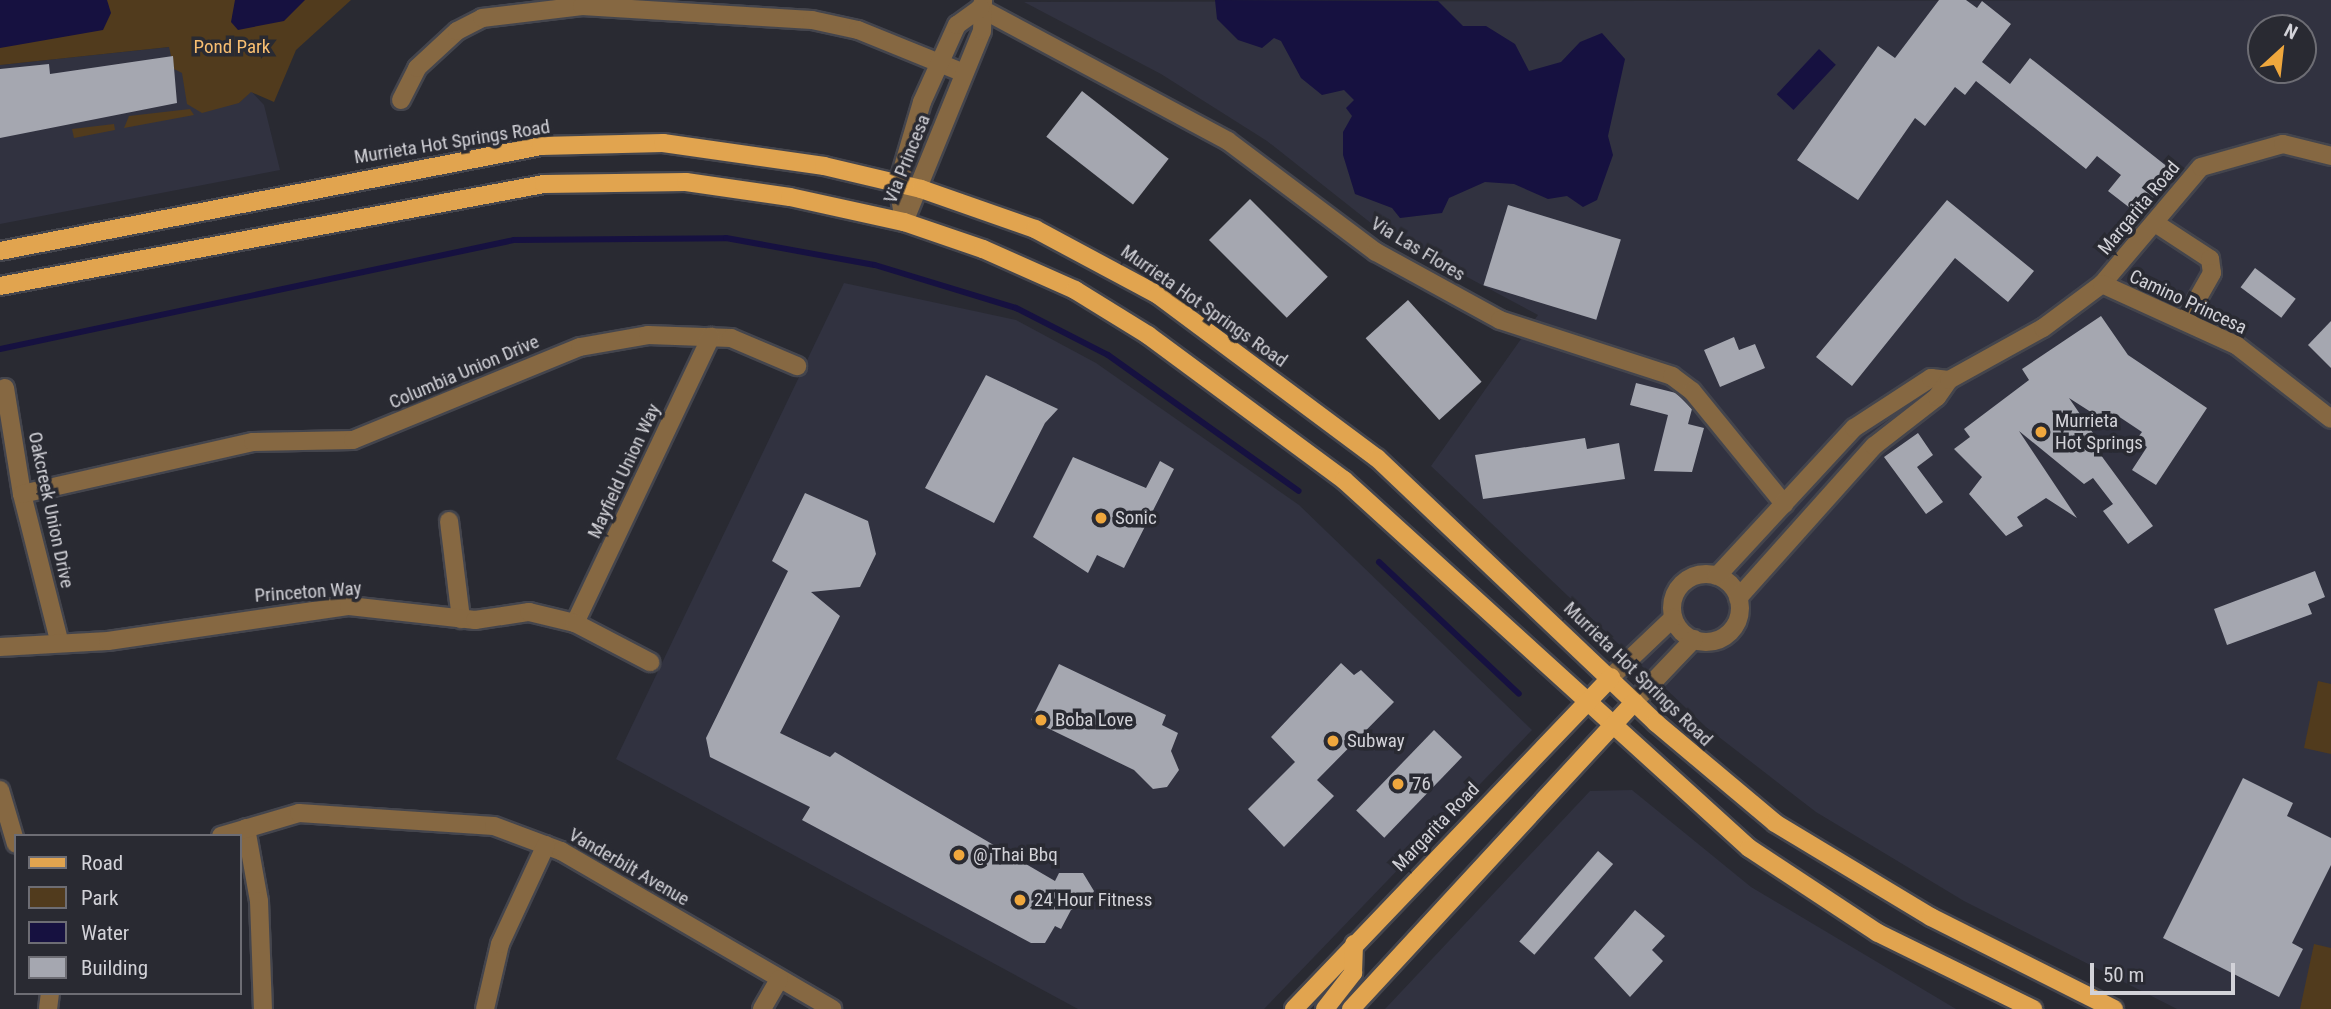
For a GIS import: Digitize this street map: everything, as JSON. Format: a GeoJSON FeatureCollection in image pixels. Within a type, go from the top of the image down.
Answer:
{"type":"FeatureCollection","features":[{"type":"Feature","properties":{"kind":"main road","name":"Murrieta Hot Springs Road"},"geometry":{"type":"LineString","coordinates":[[0,251],[541,146],[663,143],[743,150],[920,189],[1035,229],[1190,317],[1377,458],[1723,783],[1839,866],[2114,1009]]}},
{"type":"Feature","properties":{"kind":"main road"},"geometry":{"type":"LineString","coordinates":[[0,286],[544,184],[686,183],[904,222],[1075,290],[1148,335],[1401,527],[1611,727],[1749,848],[1817,897],[2032,1009]]}},
{"type":"Feature","properties":{"kind":"main road","name":"Margarita Road"},"geometry":{"type":"LineString","coordinates":[[1294,1009],[1611,677]]}},
{"type":"Feature","properties":{"kind":"main road"},"geometry":{"type":"LineString","coordinates":[[1351,1009],[1634,702]]}},
{"type":"Feature","properties":{"kind":"main road"},"geometry":{"type":"LineString","coordinates":[[1325,1009],[1353,973],[1354,944]]}},
{"type":"Feature","properties":{"kind":"street"},"geometry":{"type":"LineString","coordinates":[[401,100],[417,68],[447,38],[482,19],[528,6],[582,3],[800,18],[858,30],[964,73]]}},
{"type":"Feature","properties":{"kind":"street","name":"Via Princesa"},"geometry":{"type":"LineString","coordinates":[[904,222],[898,184],[939,61],[957,25],[982,4]]}},
{"type":"Feature","properties":{"kind":"street","name":"Via Princesa"},"geometry":{"type":"LineString","coordinates":[[904,222],[920,189],[982,31],[982,4]]}},
{"type":"Feature","properties":{"kind":"street","name":"Via Las Flores"},"geometry":{"type":"LineString","coordinates":[[982,4],[1228,141],[1376,252],[1500,320],[1672,376],[1692,391],[1784,504]]}},
{"type":"Feature","properties":{"kind":"street","name":"Margarita Road"},"geometry":{"type":"LineString","coordinates":[[2102,284],[2155,223],[2187,180],[2221,157],[2283,144],[2331,156]]}},
{"type":"Feature","properties":{"kind":"street"},"geometry":{"type":"LineString","coordinates":[[2155,223],[2210,259],[2212,273],[2186,320]]}},
{"type":"Feature","properties":{"kind":"street","name":"Camino Princesa"},"geometry":{"type":"LineString","coordinates":[[1694,639],[1715,640],[1733,629],[1738,598],[1874,446],[1937,397],[1949,380],[2043,328],[2102,284],[2236,345],[2331,419]]}},
{"type":"Feature","properties":{"kind":"street","name":"Columbia Union Drive"},"geometry":{"type":"LineString","coordinates":[[22,494],[253,442],[353,440],[580,347],[648,335],[731,338],[797,366]]}},
{"type":"Feature","properties":{"kind":"street","name":"Mayfield Union Way"},"geometry":{"type":"LineString","coordinates":[[575,623],[711,338]]}},
{"type":"Feature","properties":{"kind":"street","name":"Camino Princesa"},"geometry":{"type":"LineString","coordinates":[[1717,576],[1784,504],[1889,400],[1931,378],[1949,380]]}},
{"type":"Feature","properties":{"kind":"street","name":"Oakcreek Union Drive"},"geometry":{"type":"LineString","coordinates":[[5,388],[22,494],[59,640]]}},
{"type":"Feature","properties":{"kind":"street"},"geometry":{"type":"LineString","coordinates":[[449,521],[461,619]]}},
{"type":"Feature","properties":{"kind":"street"},"geometry":{"type":"LineString","coordinates":[[1611,677],[1673,618],[1674,597],[1686,580],[1717,576],[1738,598]]}},
{"type":"Feature","properties":{"kind":"street","name":"Princeton Way"},"geometry":{"type":"LineString","coordinates":[[0,648],[59,640],[108,641],[349,606],[461,619],[529,612],[575,623],[650,662]]}},
{"type":"Feature","properties":{"kind":"street"},"geometry":{"type":"LineString","coordinates":[[1634,702],[1694,639],[1673,618]]}},
{"type":"Feature","properties":{"kind":"street"},"geometry":{"type":"LineString","coordinates":[[0,790],[14,837]]}},
{"type":"Feature","properties":{"kind":"street","name":"Vanderbilt Avenue"},"geometry":{"type":"LineString","coordinates":[[227,834],[299,813],[382,815],[494,826],[546,845],[832,1009]]}},
{"type":"Feature","properties":{"kind":"street"},"geometry":{"type":"LineString","coordinates":[[246,828],[259,901],[263,1009]]}},
{"type":"Feature","properties":{"kind":"street"},"geometry":{"type":"LineString","coordinates":[[485,1009],[500,944],[546,845]]}},
{"type":"Feature","properties":{"kind":"street"},"geometry":{"type":"LineString","coordinates":[[762,1009],[779,979]]}},
{"type":"Feature","properties":{"kind":"shaded area","name":"Murrieta Hot Springs"},"geometry":{"type":"Polygon","coordinates":[[[2331,0],[2331,1009],[2177,1009],[1964,901],[1816,812],[1706,727],[1431,466],[1538,315],[1381,231],[1267,141],[1161,74],[1024,2],[2331,0]]]}},
{"type":"Feature","properties":{"kind":"shaded area"},"geometry":{"type":"Polygon","coordinates":[[[179,46],[239,103],[251,91],[264,105],[280,170],[0,224],[0,65],[179,46]]]}},
{"type":"Feature","properties":{"kind":"shaded area"},"geometry":{"type":"Polygon","coordinates":[[[844,283],[1016,320],[1096,363],[1299,505],[1532,730],[1264,1009],[1078,1009],[616,759],[844,283]]]}},
{"type":"Feature","properties":{"kind":"shaded area"},"geometry":{"type":"Polygon","coordinates":[[[1632,790],[1751,887],[1956,1009],[1385,1009],[1590,791],[1632,790]]]}},
{"type":"Feature","properties":{"kind":"green space","name":"Pond Park"},"geometry":{"type":"Polygon","coordinates":[[[0,0],[351,0],[296,50],[274,102],[251,92],[239,103],[202,113],[187,104],[182,73],[174,69],[169,47],[0,65],[0,0]]]}},
{"type":"Feature","properties":{"kind":"green space"},"geometry":{"type":"Polygon","coordinates":[[[190,109],[194,115],[124,128],[129,116],[190,109]]]}},
{"type":"Feature","properties":{"kind":"green space"},"geometry":{"type":"Polygon","coordinates":[[[114,124],[115,130],[74,138],[72,129],[114,124]]]}},
{"type":"Feature","properties":{"kind":"green space"},"geometry":{"type":"Polygon","coordinates":[[[2318,681],[2331,684],[2331,754],[2304,748],[2318,681]]]}},
{"type":"Feature","properties":{"kind":"green space"},"geometry":{"type":"Polygon","coordinates":[[[2314,944],[2331,948],[2331,1009],[2300,1009],[2314,944]]]}},
{"type":"Feature","properties":{"kind":"water"},"geometry":{"type":"Polygon","coordinates":[[[0,0],[107,0],[111,13],[103,30],[0,48],[0,0]]]}},
{"type":"Feature","properties":{"kind":"water"},"geometry":{"type":"Polygon","coordinates":[[[235,0],[305,0],[284,21],[238,30],[231,22],[235,0]]]}},
{"type":"Feature","properties":{"kind":"water"},"geometry":{"type":"Polygon","coordinates":[[[1215,0],[1438,1],[1463,26],[1486,26],[1515,44],[1529,71],[1561,62],[1580,42],[1602,33],[1625,59],[1608,136],[1613,155],[1597,200],[1583,207],[1567,196],[1548,199],[1514,184],[1485,182],[1449,198],[1442,213],[1400,218],[1392,208],[1355,194],[1343,155],[1343,132],[1352,116],[1346,108],[1354,100],[1344,90],[1322,95],[1301,78],[1281,41],[1274,38],[1262,48],[1238,40],[1217,19],[1215,0]]]}},
{"type":"Feature","properties":{"kind":"water"},"geometry":{"type":"Polygon","coordinates":[[[1819,49],[1836,65],[1794,110],[1777,94],[1819,49]]]}},
{"type":"Feature","properties":{"kind":"building"},"geometry":{"type":"Polygon","coordinates":[[[1939,0],[1966,0],[1977,8],[1982,1],[2011,24],[1982,62],[2010,84],[2030,58],[2174,172],[2139,215],[2108,191],[2121,175],[2097,156],[2086,169],[1976,81],[1965,95],[1955,87],[1925,126],[1915,118],[1858,200],[1797,160],[1878,46],[1895,58],[1939,0]]]}},
{"type":"Feature","properties":{"kind":"building"},"geometry":{"type":"Polygon","coordinates":[[[173,56],[177,103],[0,138],[0,69],[49,64],[50,74],[173,56]]]}},
{"type":"Feature","properties":{"kind":"building"},"geometry":{"type":"Polygon","coordinates":[[[1082,91],[1169,159],[1133,204],[1046,137],[1082,91]]]}},
{"type":"Feature","properties":{"kind":"building"},"geometry":{"type":"Polygon","coordinates":[[[1250,199],[1328,277],[1287,318],[1209,240],[1250,199]]]}},
{"type":"Feature","properties":{"kind":"building"},"geometry":{"type":"Polygon","coordinates":[[[1947,200],[2034,271],[2008,302],[1955,258],[1852,386],[1816,357],[1947,200]]]}},
{"type":"Feature","properties":{"kind":"building"},"geometry":{"type":"Polygon","coordinates":[[[1508,205],[1621,239],[1596,320],[1483,285],[1508,205]]]}},
{"type":"Feature","properties":{"kind":"building"},"geometry":{"type":"Polygon","coordinates":[[[2255,268],[2296,299],[2281,318],[2241,287],[2255,268]]]}},
{"type":"Feature","properties":{"kind":"building"},"geometry":{"type":"Polygon","coordinates":[[[1408,300],[1482,382],[1439,420],[1366,338],[1408,300]]]}},
{"type":"Feature","properties":{"kind":"building"},"geometry":{"type":"Polygon","coordinates":[[[2101,316],[2128,355],[2207,408],[2156,485],[2132,470],[2147,447],[2136,440],[2142,432],[2115,414],[2108,423],[2069,398],[2106,452],[2092,443],[2153,526],[2128,544],[2103,511],[2113,504],[2093,478],[2084,484],[2019,431],[2077,518],[2046,498],[2017,517],[2023,526],[2006,536],[1969,494],[1982,477],[1954,449],[1970,437],[1964,429],[2029,380],[2022,369],[2101,316]]]}},
{"type":"Feature","properties":{"kind":"building"},"geometry":{"type":"Polygon","coordinates":[[[2331,321],[2331,368],[2308,345],[2331,321]]]}},
{"type":"Feature","properties":{"kind":"building"},"geometry":{"type":"Polygon","coordinates":[[[1734,337],[1739,350],[1755,344],[1765,368],[1720,387],[1704,350],[1734,337]]]}},
{"type":"Feature","properties":{"kind":"building"},"geometry":{"type":"Polygon","coordinates":[[[986,375],[1058,409],[1045,423],[994,523],[925,488],[986,375]]]}},
{"type":"Feature","properties":{"kind":"building"},"geometry":{"type":"Polygon","coordinates":[[[1636,383],[1676,393],[1692,409],[1688,424],[1704,428],[1692,472],[1654,471],[1668,415],[1630,405],[1636,383]]]}},
{"type":"Feature","properties":{"kind":"building"},"geometry":{"type":"Polygon","coordinates":[[[1918,433],[1933,455],[1917,467],[1943,502],[1926,514],[1884,457],[1918,433]]]}},
{"type":"Feature","properties":{"kind":"building"},"geometry":{"type":"Polygon","coordinates":[[[1585,438],[1587,449],[1619,443],[1625,479],[1483,499],[1475,455],[1585,438]]]}},
{"type":"Feature","properties":{"kind":"building"},"geometry":{"type":"Polygon","coordinates":[[[1073,457],[1146,488],[1160,461],[1174,469],[1124,568],[1097,555],[1088,573],[1033,537],[1073,457]]]}},
{"type":"Feature","properties":{"kind":"building"},"geometry":{"type":"Polygon","coordinates":[[[805,493],[868,521],[876,554],[860,587],[811,592],[840,616],[780,733],[830,757],[835,752],[1055,881],[1059,873],[1083,873],[1094,891],[1089,901],[1071,910],[1061,929],[1055,926],[1045,943],[1031,943],[802,820],[810,807],[710,757],[706,738],[788,571],[772,561],[805,493]]]}},
{"type":"Feature","properties":{"kind":"building"},"geometry":{"type":"Polygon","coordinates":[[[2315,571],[2325,597],[2308,604],[2312,614],[2227,645],[2214,609],[2315,571]]]}},
{"type":"Feature","properties":{"kind":"building"},"geometry":{"type":"Polygon","coordinates":[[[1341,663],[1354,675],[1361,670],[1394,702],[1317,780],[1334,796],[1284,847],[1248,809],[1295,762],[1271,737],[1341,663]]]}},
{"type":"Feature","properties":{"kind":"building"},"geometry":{"type":"Polygon","coordinates":[[[1059,664],[1166,715],[1162,725],[1178,733],[1171,751],[1179,770],[1167,787],[1153,789],[1134,770],[1031,720],[1059,664]]]}},
{"type":"Feature","properties":{"kind":"building"},"geometry":{"type":"Polygon","coordinates":[[[1434,730],[1462,757],[1384,838],[1356,811],[1434,730]]]}},
{"type":"Feature","properties":{"kind":"building"},"geometry":{"type":"Polygon","coordinates":[[[2243,778],[2293,803],[2287,816],[2331,838],[2331,865],[2292,943],[2303,949],[2279,997],[2163,938],[2243,778]]]}},
{"type":"Feature","properties":{"kind":"building"},"geometry":{"type":"Polygon","coordinates":[[[1598,851],[1613,864],[1534,955],[1519,942],[1598,851]]]}},
{"type":"Feature","properties":{"kind":"building"},"geometry":{"type":"Polygon","coordinates":[[[1635,910],[1665,936],[1652,950],[1663,961],[1630,997],[1594,958],[1635,910]]]}},
{"type":"Feature","properties":{"kind":"waterway"},"geometry":{"type":"LineString","coordinates":[[0,349],[514,240],[726,238],[875,265],[1016,308],[1108,355],[1299,491]]}},
{"type":"Feature","properties":{"kind":"waterway"},"geometry":{"type":"LineString","coordinates":[[1379,562],[1519,694]]}},
{"type":"Feature","properties":{"kind":"place","name":"Murrieta Hot Springs"},"geometry":{"type":"Point","coordinates":[2041,432]}},
{"type":"Feature","properties":{"kind":"place","name":"Sonic"},"geometry":{"type":"Point","coordinates":[1101,518]}},
{"type":"Feature","properties":{"kind":"place","name":"Boba Love"},"geometry":{"type":"Point","coordinates":[1041,720]}},
{"type":"Feature","properties":{"kind":"place","name":"Subway"},"geometry":{"type":"Point","coordinates":[1333,741]}},
{"type":"Feature","properties":{"kind":"place","name":"76"},"geometry":{"type":"Point","coordinates":[1398,784]}},
{"type":"Feature","properties":{"kind":"place","name":"@ Thai Bbq"},"geometry":{"type":"Point","coordinates":[959,855]}},
{"type":"Feature","properties":{"kind":"place","name":"24 Hour Fitness"},"geometry":{"type":"Point","coordinates":[1020,900]}}]}
